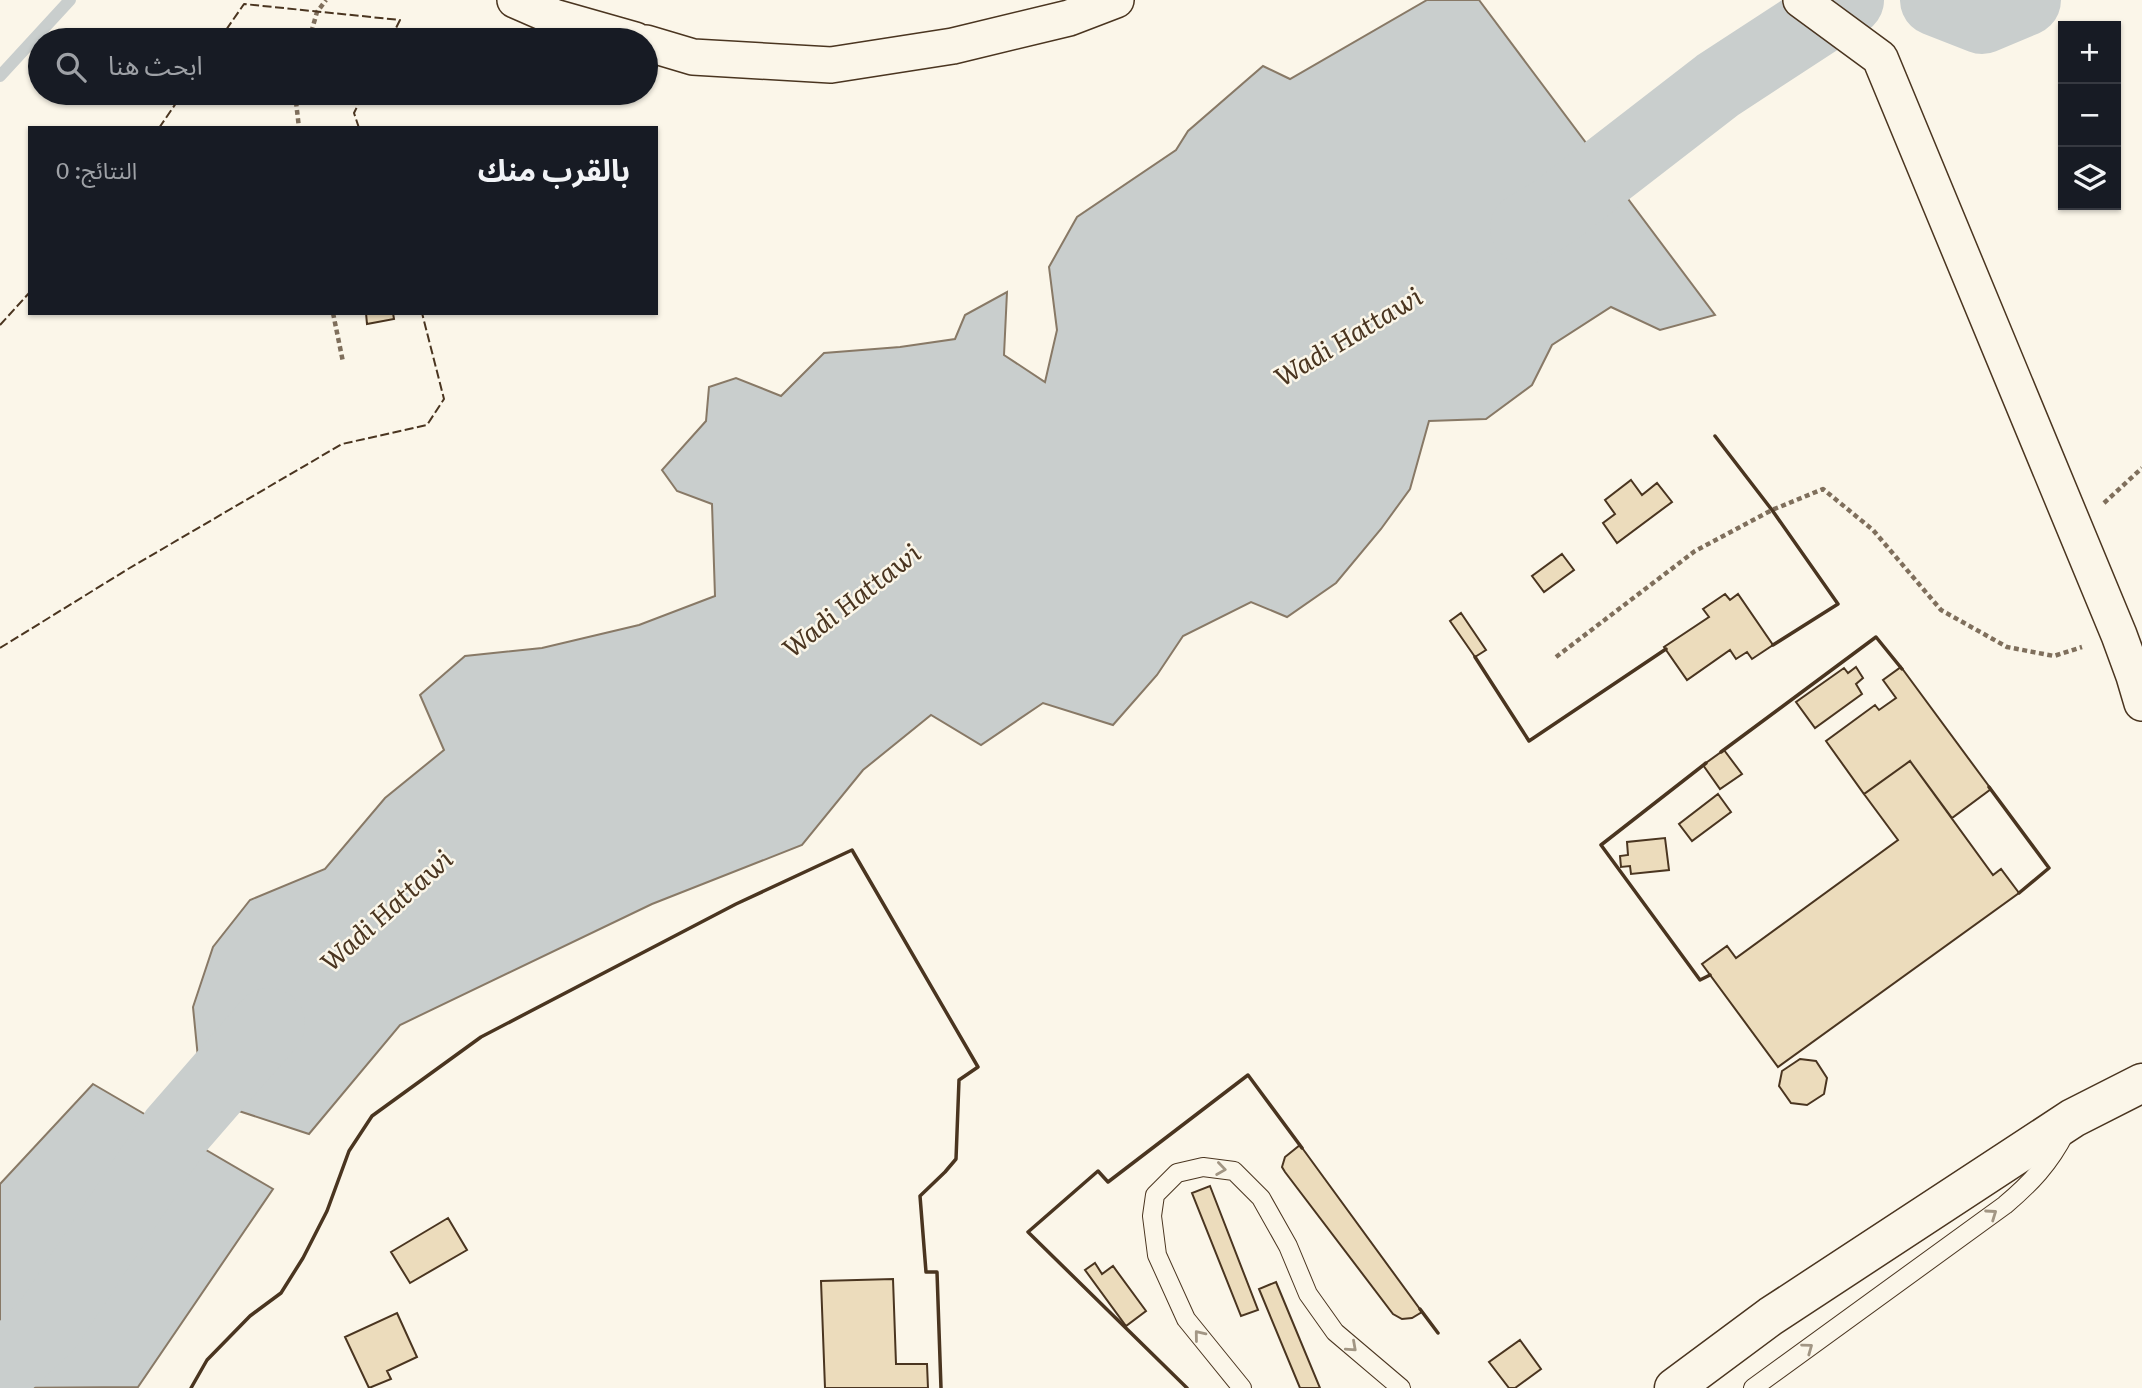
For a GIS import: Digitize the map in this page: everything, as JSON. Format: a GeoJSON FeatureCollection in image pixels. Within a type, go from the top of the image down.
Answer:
{"type":"FeatureCollection","features":[{"type":"Feature","properties":{"kind":"main road"},"geometry":{"type":"LineString","coordinates":[[1674,1388],[1771,1316],[2073,1118],[2142,1083]]}},
{"type":"Feature","properties":{"kind":"street"},"geometry":{"type":"LineString","coordinates":[[515,0],[554,17],[593,28]]}},
{"type":"Feature","properties":{"kind":"street"},"geometry":{"type":"LineString","coordinates":[[658,47],[693,57],[831,65],[953,46],[1069,18],[1116,0]]}},
{"type":"Feature","properties":{"kind":"street"},"geometry":{"type":"LineString","coordinates":[[1801,0],[1880,58],[2139,684]]}},
{"type":"Feature","properties":{"kind":"lane"},"geometry":{"type":"LineString","coordinates":[[1753,1388],[2005,1205],[2033,1181],[2056,1151],[2073,1118]]}},
{"type":"Feature","properties":{"kind":"lane"},"geometry":{"type":"LineString","coordinates":[[1242,1388],[1186,1319],[1157,1255],[1152,1216],[1155,1195],[1177,1173],[1203,1167],[1234,1171],[1261,1198],[1288,1246],[1308,1294],[1335,1332],[1401,1388]]}},
{"type":"Feature","properties":{"kind":"path"},"geometry":{"type":"LineString","coordinates":[[312,28],[317,12],[326,0]]}},
{"type":"Feature","properties":{"kind":"path"},"geometry":{"type":"LineString","coordinates":[[296,105],[299,126]]}},
{"type":"Feature","properties":{"kind":"path"},"geometry":{"type":"LineString","coordinates":[[333,315],[343,362]]}},
{"type":"Feature","properties":{"kind":"path"},"geometry":{"type":"LineString","coordinates":[[2075,529],[2142,468]]}},
{"type":"Feature","properties":{"kind":"path"},"geometry":{"type":"LineString","coordinates":[[1556,657],[1696,551],[1772,510],[1823,489],[1873,530],[1941,610],[2007,647],[2054,656],[2119,635]]}},
{"type":"Feature","properties":{"kind":"water"},"geometry":{"type":"Polygon","coordinates":[[[1427,0],[1479,0],[1715,315],[1660,330],[1611,307],[1552,345],[1532,385],[1486,419],[1429,421],[1410,489],[1336,583],[1287,617],[1251,602],[1183,636],[1157,675],[1113,725],[1043,703],[981,745],[931,715],[863,770],[802,845],[652,904],[400,1025],[309,1134],[202,1099],[193,1007],[213,947],[250,900],[325,869],[385,798],[444,750],[420,695],[465,656],[542,648],[639,625],[715,596],[712,504],[677,491],[662,470],[706,421],[709,387],[736,378],[781,396],[824,353],[900,347],[955,339],[965,315],[1007,292],[1004,355],[1045,382],[1057,330],[1049,267],[1077,217],[1176,150],[1188,131],[1263,66],[1290,79],[1427,0]]]}},
{"type":"Feature","properties":{"kind":"water"},"geometry":{"type":"Polygon","coordinates":[[[93,1084],[273,1189],[138,1387],[0,1388],[0,1184],[93,1084]]]}},
{"type":"Feature","properties":{"kind":"building"},"geometry":{"type":"Polygon","coordinates":[[[366,315],[393,315],[394,319],[367,324],[366,315]]]}},
{"type":"Feature","properties":{"kind":"building"},"geometry":{"type":"Polygon","coordinates":[[[1631,480],[1642,495],[1657,483],[1672,502],[1617,543],[1603,523],[1615,514],[1605,500],[1631,480]]]}},
{"type":"Feature","properties":{"kind":"building"},"geometry":{"type":"Polygon","coordinates":[[[1562,554],[1574,570],[1544,592],[1532,576],[1562,554]]]}},
{"type":"Feature","properties":{"kind":"building"},"geometry":{"type":"Polygon","coordinates":[[[1725,594],[1730,600],[1738,594],[1773,645],[1752,659],[1747,652],[1736,659],[1730,650],[1687,680],[1664,647],[1709,617],[1703,609],[1725,594]]]}},
{"type":"Feature","properties":{"kind":"building"},"geometry":{"type":"Polygon","coordinates":[[[1461,613],[1486,650],[1475,657],[1450,621],[1461,613]]]}},
{"type":"Feature","properties":{"kind":"building"},"geometry":{"type":"Polygon","coordinates":[[[1856,667],[1863,678],[1856,684],[1862,694],[1815,728],[1796,702],[1844,668],[1848,673],[1856,667]]]}},
{"type":"Feature","properties":{"kind":"building"},"geometry":{"type":"Polygon","coordinates":[[[1901,667],[1991,789],[1952,818],[1910,761],[1864,794],[1826,741],[1875,705],[1879,710],[1896,698],[1883,680],[1901,667]]]}},
{"type":"Feature","properties":{"kind":"building"},"geometry":{"type":"Polygon","coordinates":[[[1724,750],[1742,774],[1720,789],[1703,765],[1724,750]]]}},
{"type":"Feature","properties":{"kind":"building"},"geometry":{"type":"Polygon","coordinates":[[[1910,761],[1993,875],[2001,869],[2019,893],[1778,1067],[1702,964],[1727,946],[1736,958],[1898,840],[1864,794],[1910,761]]]}},
{"type":"Feature","properties":{"kind":"building"},"geometry":{"type":"Polygon","coordinates":[[[1718,794],[1731,812],[1692,841],[1679,824],[1718,794]]]}},
{"type":"Feature","properties":{"kind":"building"},"geometry":{"type":"Polygon","coordinates":[[[1665,838],[1669,870],[1631,874],[1630,866],[1621,867],[1620,856],[1628,855],[1627,842],[1665,838]]]}},
{"type":"Feature","properties":{"kind":"building"},"geometry":{"type":"Polygon","coordinates":[[[1800,1059],[1816,1061],[1827,1078],[1824,1094],[1807,1105],[1791,1103],[1779,1086],[1782,1071],[1800,1059]]]}},
{"type":"Feature","properties":{"kind":"building"},"geometry":{"type":"Polygon","coordinates":[[[1300,1145],[1422,1312],[1412,1318],[1402,1319],[1393,1314],[1285,1172],[1282,1167],[1285,1157],[1300,1145]]]}},
{"type":"Feature","properties":{"kind":"building"},"geometry":{"type":"Polygon","coordinates":[[[1210,1186],[1258,1310],[1241,1316],[1192,1193],[1210,1186]]]}},
{"type":"Feature","properties":{"kind":"building"},"geometry":{"type":"Polygon","coordinates":[[[448,1218],[467,1250],[410,1283],[391,1252],[448,1218]]]}},
{"type":"Feature","properties":{"kind":"building"},"geometry":{"type":"Polygon","coordinates":[[[1095,1263],[1102,1274],[1113,1266],[1146,1311],[1126,1326],[1085,1270],[1095,1263]]]}},
{"type":"Feature","properties":{"kind":"building"},"geometry":{"type":"Polygon","coordinates":[[[893,1279],[896,1364],[927,1364],[928,1388],[825,1388],[821,1281],[893,1279]]]}},
{"type":"Feature","properties":{"kind":"building"},"geometry":{"type":"Polygon","coordinates":[[[1276,1282],[1320,1388],[1300,1388],[1259,1289],[1276,1282]]]}},
{"type":"Feature","properties":{"kind":"building"},"geometry":{"type":"Polygon","coordinates":[[[397,1313],[417,1357],[387,1371],[391,1379],[369,1388],[345,1337],[397,1313]]]}},
{"type":"Feature","properties":{"kind":"building"},"geometry":{"type":"Polygon","coordinates":[[[1520,1340],[1541,1369],[1515,1388],[1509,1388],[1489,1362],[1520,1340]]]}},
{"type":"Feature","properties":{"kind":"waterway"},"geometry":{"type":"LineString","coordinates":[[44,28],[70,0]]}},
{"type":"Feature","properties":{"kind":"waterway","name":"Wadi Hattawi"},"geometry":{"type":"LineString","coordinates":[[1526,228],[1555,211],[1718,85],[1848,0]]}},
{"type":"Feature","properties":{"kind":"waterway","name":"Wadi Hattawi"},"geometry":{"type":"LineString","coordinates":[[1936,0],[1982,18],[2025,0]]}},
{"type":"Feature","properties":{"kind":"waterway"},"geometry":{"type":"LineString","coordinates":[[0,76],[28,46]]}},
{"type":"Feature","properties":{"kind":"waterway","name":"Wadi Hattawi"},"geometry":{"type":"LineString","coordinates":[[0,1370],[47,1326],[175,1132],[269,1024]]}},
{"type":"Feature","properties":{"kind":"fence"},"geometry":{"type":"LineString","coordinates":[[227,28],[244,4],[400,20],[396,28]]}},
{"type":"Feature","properties":{"kind":"fence"},"geometry":{"type":"LineString","coordinates":[[160,126],[175,105]]}},
{"type":"Feature","properties":{"kind":"fence"},"geometry":{"type":"LineString","coordinates":[[358,105],[354,113],[358,126]]}},
{"type":"Feature","properties":{"kind":"fence"},"geometry":{"type":"LineString","coordinates":[[0,325],[28,294]]}},
{"type":"Feature","properties":{"kind":"fence"},"geometry":{"type":"LineString","coordinates":[[0,648],[128,569],[342,444],[427,425],[444,399],[423,315]]}},
{"type":"Feature","properties":{"kind":"wall"},"geometry":{"type":"LineString","coordinates":[[1715,436],[1772,510],[1838,604],[1773,645]]}},
{"type":"Feature","properties":{"kind":"wall"},"geometry":{"type":"LineString","coordinates":[[1721,752],[1876,637],[1902,669]]}},
{"type":"Feature","properties":{"kind":"wall"},"geometry":{"type":"LineString","coordinates":[[1475,657],[1529,741],[1666,649]]}},
{"type":"Feature","properties":{"kind":"wall"},"geometry":{"type":"LineString","coordinates":[[1706,763],[1601,845],[1700,980],[1710,975]]}},
{"type":"Feature","properties":{"kind":"wall"},"geometry":{"type":"LineString","coordinates":[[1989,787],[2049,868],[2019,893]]}},
{"type":"Feature","properties":{"kind":"wall"},"geometry":{"type":"LineString","coordinates":[[191,1388],[207,1360],[250,1316],[281,1293],[327,1211],[349,1151],[372,1116],[481,1037],[736,904],[852,850],[978,1067],[959,1080],[956,1159],[920,1196],[926,1272],[937,1272],[941,1388]]}},
{"type":"Feature","properties":{"kind":"wall"},"geometry":{"type":"LineString","coordinates":[[1187,1388],[1028,1232],[1098,1171],[1108,1182],[1248,1075],[1302,1148]]}},
{"type":"Feature","properties":{"kind":"wall"},"geometry":{"type":"LineString","coordinates":[[1420,1309],[1438,1333]]}}]}
